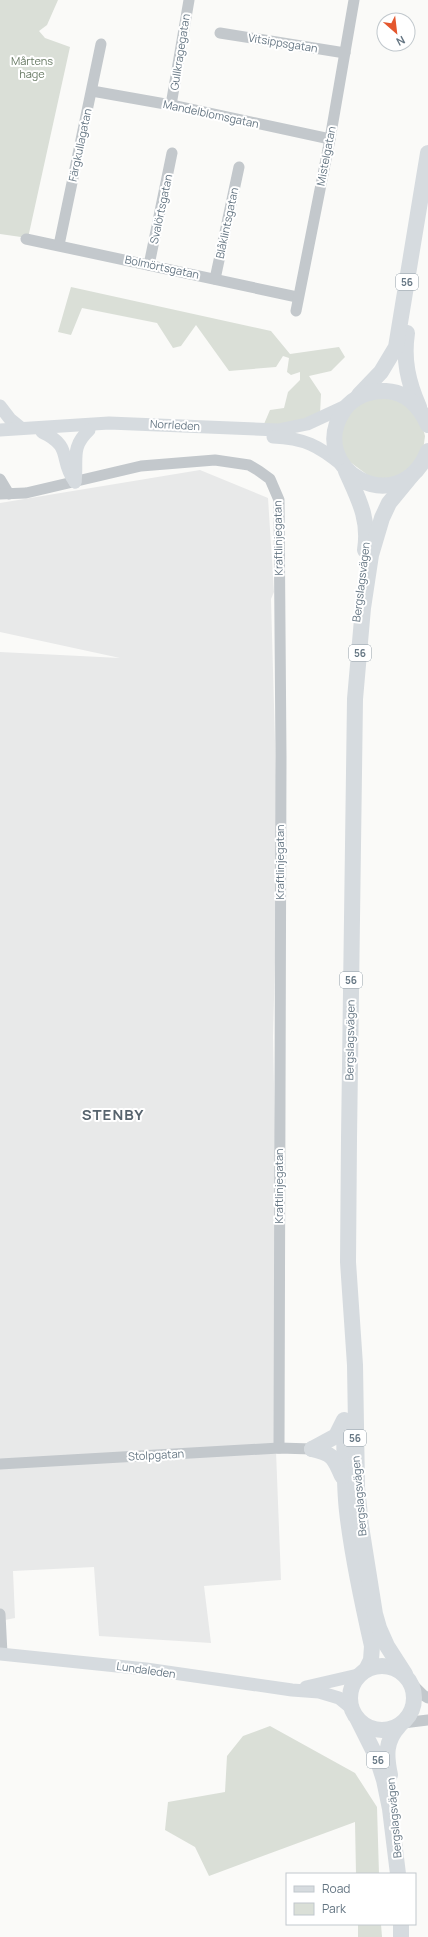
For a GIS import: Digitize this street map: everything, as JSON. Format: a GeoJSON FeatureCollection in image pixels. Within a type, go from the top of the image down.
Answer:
{"type":"FeatureCollection","features":[{"type":"Feature","properties":{"kind":"highway","name":"56"},"geometry":{"type":"LineString","coordinates":[[343,466],[337,453],[334,441],[335,429],[339,417],[351,402],[381,372],[396,347],[428,153]]}},
{"type":"Feature","properties":{"kind":"highway","name":"56"},"geometry":{"type":"LineString","coordinates":[[425,417],[411,390],[405,359],[406,343],[428,212]]}},
{"type":"Feature","properties":{"kind":"highway","name":"56"},"geometry":{"type":"LineString","coordinates":[[351,402],[367,393],[379,390],[391,391],[412,401],[425,417]]}},
{"type":"Feature","properties":{"kind":"highway","name":"56"},"geometry":{"type":"LineString","coordinates":[[419,471],[428,451]]}},
{"type":"Feature","properties":{"kind":"highway"},"geometry":{"type":"LineString","coordinates":[[343,466],[355,478],[374,485],[394,484],[419,471]]}},
{"type":"Feature","properties":{"kind":"highway","name":"Bergslagsvägen"},"geometry":{"type":"LineString","coordinates":[[343,466],[360,499],[367,532],[356,627],[353,684],[355,699]]}},
{"type":"Feature","properties":{"kind":"highway","name":"Bergslagsvägen"},"geometry":{"type":"LineString","coordinates":[[407,1677],[387,1646],[379,1628],[375,1614],[361,1526],[357,1487],[355,1365],[348,1262],[355,699],[363,608],[374,542],[389,503],[419,471]]}},
{"type":"Feature","properties":{"kind":"highway","name":"Bergslagsvägen"},"geometry":{"type":"LineString","coordinates":[[348,1262],[344,1279],[344,1480],[352,1551],[372,1646],[371,1660],[362,1672]]}},
{"type":"Feature","properties":{"kind":"highway"},"geometry":{"type":"LineString","coordinates":[[312,1449],[336,1436],[344,1420]]}},
{"type":"Feature","properties":{"kind":"highway"},"geometry":{"type":"LineString","coordinates":[[312,1449],[330,1454],[335,1459],[344,1480]]}},
{"type":"Feature","properties":{"kind":"highway"},"geometry":{"type":"LineString","coordinates":[[362,1672],[373,1666],[390,1666],[407,1677]]}},
{"type":"Feature","properties":{"kind":"highway","name":"56"},"geometry":{"type":"LineString","coordinates":[[353,1711],[350,1690],[353,1682],[362,1672]]}},
{"type":"Feature","properties":{"kind":"highway","name":"56"},"geometry":{"type":"LineString","coordinates":[[401,1725],[408,1716],[414,1704],[414,1692],[407,1677]]}},
{"type":"Feature","properties":{"kind":"highway"},"geometry":{"type":"LineString","coordinates":[[353,1711],[367,1726],[375,1729],[383,1730],[401,1725]]}},
{"type":"Feature","properties":{"kind":"highway","name":"Bergslagsvägen"},"geometry":{"type":"LineString","coordinates":[[353,1711],[374,1751],[384,1780],[398,1870]]}},
{"type":"Feature","properties":{"kind":"highway","name":"Bergslagsvägen"},"geometry":{"type":"LineString","coordinates":[[398,1870],[396,1822],[387,1752],[388,1742],[392,1733],[401,1725]]}},
{"type":"Feature","properties":{"kind":"highway"},"geometry":{"type":"LineString","coordinates":[[401,1925],[401,1937]]}},
{"type":"Feature","properties":{"kind":"main road","name":"Norrleden"},"geometry":{"type":"LineString","coordinates":[[0,430],[132,423],[278,430],[306,424],[351,402]]}},
{"type":"Feature","properties":{"kind":"main road"},"geometry":{"type":"LineString","coordinates":[[0,406],[3,412],[21,428]]}},
{"type":"Feature","properties":{"kind":"main road"},"geometry":{"type":"LineString","coordinates":[[75,482],[77,466],[75,449],[80,439],[89,430]]}},
{"type":"Feature","properties":{"kind":"main road","name":"Norrleden"},"geometry":{"type":"LineString","coordinates":[[0,438],[42,432],[139,430],[295,438],[316,446],[343,466]]}},
{"type":"Feature","properties":{"kind":"main road"},"geometry":{"type":"LineString","coordinates":[[42,432],[55,438],[60,445],[65,453],[68,472],[75,482]]}},
{"type":"Feature","properties":{"kind":"main road","name":"Lundaleden"},"geometry":{"type":"LineString","coordinates":[[1,1654],[146,1669],[334,1696],[340,1698],[353,1711]]}},
{"type":"Feature","properties":{"kind":"main road","name":"Lundaleden"},"geometry":{"type":"LineString","coordinates":[[292,1690],[362,1672]]}},
{"type":"Feature","properties":{"kind":"street","name":"Gullkragegatan"},"geometry":{"type":"LineString","coordinates":[[172,105],[189,0]]}},
{"type":"Feature","properties":{"kind":"street","name":"Mistelgatan"},"geometry":{"type":"LineString","coordinates":[[296,311],[297,297],[330,139],[354,0]]}},
{"type":"Feature","properties":{"kind":"street","name":"Vitsippsgatan"},"geometry":{"type":"LineString","coordinates":[[220,33],[345,53]]}},
{"type":"Feature","properties":{"kind":"street","name":"Färgkullagatan"},"geometry":{"type":"LineString","coordinates":[[59,246],[102,44]]}},
{"type":"Feature","properties":{"kind":"street","name":"Mandelblomsgatan"},"geometry":{"type":"LineString","coordinates":[[92,91],[172,105],[330,139]]}},
{"type":"Feature","properties":{"kind":"street","name":"Svalörtsgatan"},"geometry":{"type":"LineString","coordinates":[[149,264],[172,153]]}},
{"type":"Feature","properties":{"kind":"street","name":"Blåklintsgatan"},"geometry":{"type":"LineString","coordinates":[[215,279],[239,167]]}},
{"type":"Feature","properties":{"kind":"street","name":"Bolmörtsgatan"},"geometry":{"type":"LineString","coordinates":[[26,239],[149,264],[297,297]]}},
{"type":"Feature","properties":{"kind":"street","name":"Kraftlinjegatan"},"geometry":{"type":"LineString","coordinates":[[4,494],[26,493],[141,466],[215,460],[237,462],[249,465],[259,470],[270,479],[279,500],[281,756],[279,1448]]}},
{"type":"Feature","properties":{"kind":"street"},"geometry":{"type":"LineString","coordinates":[[0,479],[4,494]]}},
{"type":"Feature","properties":{"kind":"street","name":"Stolpgatan"},"geometry":{"type":"LineString","coordinates":[[0,1464],[279,1448],[312,1449]]}},
{"type":"Feature","properties":{"kind":"street"},"geometry":{"type":"LineString","coordinates":[[0,1614],[1,1654]]}},
{"type":"Feature","properties":{"kind":"street"},"geometry":{"type":"LineString","coordinates":[[407,1677],[423,1695],[428,1698]]}},
{"type":"Feature","properties":{"kind":"street"},"geometry":{"type":"LineString","coordinates":[[401,1725],[428,1720]]}},
{"type":"Feature","properties":{"kind":"shaded area"},"geometry":{"type":"Polygon","coordinates":[[[200,470],[268,498],[274,592],[271,599],[278,848],[273,1037],[276,1182],[276,1451],[281,1580],[204,1586],[211,1643],[99,1636],[94,1567],[13,1571],[15,1618],[0,1621],[0,652],[120,658],[0,632],[0,503],[200,470]]]}},
{"type":"Feature","properties":{"kind":"green space","name":"Mårtens hage"},"geometry":{"type":"Polygon","coordinates":[[[0,0],[58,0],[47,25],[39,31],[45,38],[70,47],[28,238],[0,234],[0,0]]]}},
{"type":"Feature","properties":{"kind":"green space"},"geometry":{"type":"Polygon","coordinates":[[[71,287],[271,331],[290,354],[339,347],[345,357],[331,371],[309,376],[321,394],[320,414],[296,424],[264,424],[270,410],[284,408],[288,392],[300,380],[300,372],[291,375],[287,372],[289,358],[283,356],[276,367],[229,371],[196,325],[181,346],[173,348],[157,323],[82,308],[71,335],[58,332],[71,287]]]}},
{"type":"Feature","properties":{"kind":"green space"},"geometry":{"type":"Polygon","coordinates":[[[371,397],[400,400],[421,421],[425,436],[423,451],[406,475],[377,482],[342,456],[340,433],[343,420],[352,410],[371,397]]]}},
{"type":"Feature","properties":{"kind":"green space"},"geometry":{"type":"Polygon","coordinates":[[[270,1726],[355,1773],[377,1807],[379,1873],[356,1873],[355,1822],[209,1876],[195,1847],[165,1830],[168,1802],[225,1792],[227,1756],[243,1736],[270,1726]]]}},
{"type":"Feature","properties":{"kind":"green space"},"geometry":{"type":"Polygon","coordinates":[[[358,1925],[381,1925],[382,1937],[358,1937],[358,1925]]]}},
{"type":"Feature","properties":{"kind":"district","name":"STENBY"},"geometry":{"type":"Point","coordinates":[113,1115]}}]}
